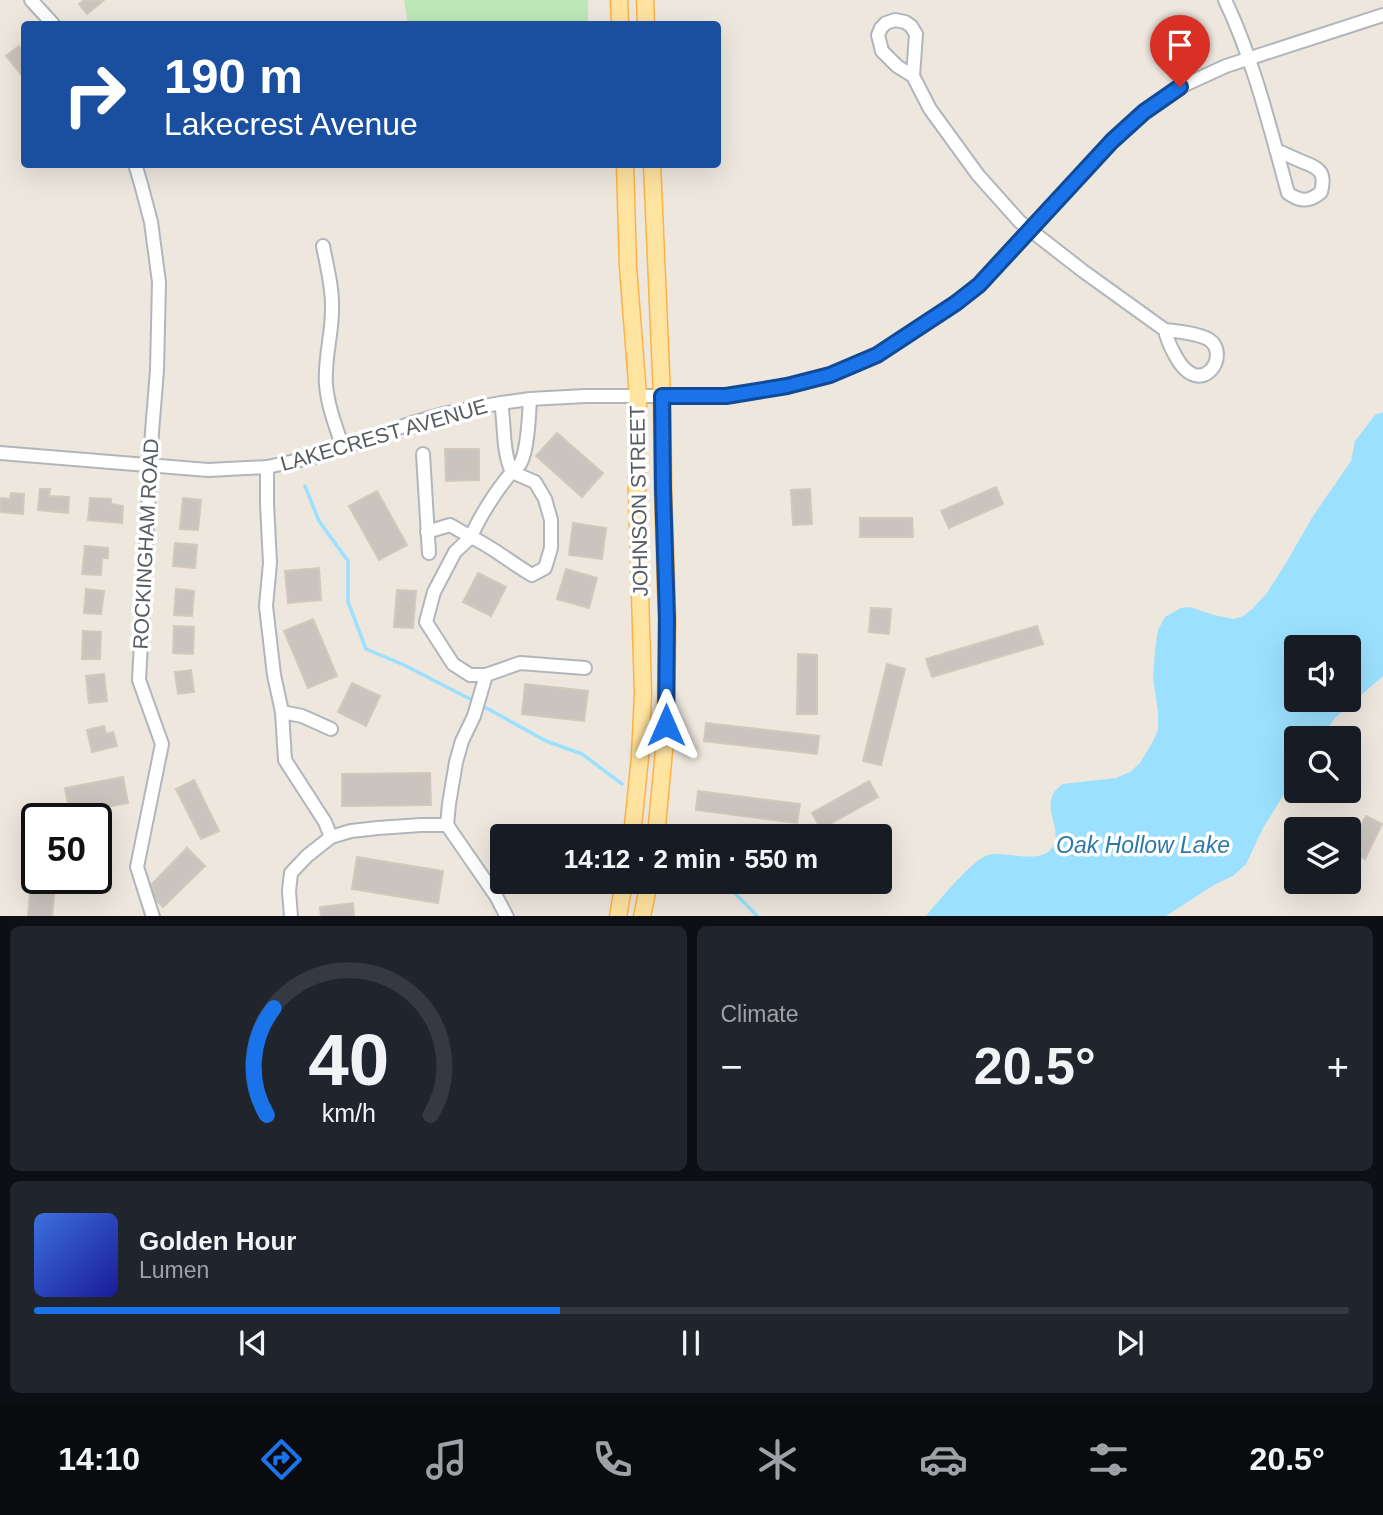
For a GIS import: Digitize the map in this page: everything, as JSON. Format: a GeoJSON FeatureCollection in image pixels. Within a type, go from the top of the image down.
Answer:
{"type":"FeatureCollection","features":[{"type":"Feature","properties":{"kind":"main road"},"geometry":{"type":"LineString","coordinates":[[619,0],[620,21]]}},
{"type":"Feature","properties":{"kind":"main road"},"geometry":{"type":"LineString","coordinates":[[645,0],[646,21]]}},
{"type":"Feature","properties":{"kind":"main road","name":"JOHNSON STREET"},"geometry":{"type":"LineString","coordinates":[[625,168],[628,267],[638,396],[637,492],[643,694],[633,824]]}},
{"type":"Feature","properties":{"kind":"main road","name":"JOHNSON STREET"},"geometry":{"type":"LineString","coordinates":[[652,168],[662,396],[667,619],[666,729],[657,824]]}},
{"type":"Feature","properties":{"kind":"main road"},"geometry":{"type":"LineString","coordinates":[[618,916],[622,894]]}},
{"type":"Feature","properties":{"kind":"main road"},"geometry":{"type":"LineString","coordinates":[[642,916],[647,894]]}},
{"type":"Feature","properties":{"kind":"street"},"geometry":{"type":"LineString","coordinates":[[32,0],[50,21]]}},
{"type":"Feature","properties":{"kind":"street"},"geometry":{"type":"LineString","coordinates":[[1225,0],[1249,59],[1276,150]]}},
{"type":"Feature","properties":{"kind":"street","name":"LAKECREST AVENUE"},"geometry":{"type":"LineString","coordinates":[[0,453],[208,470],[267,467],[323,455],[447,413],[501,403],[585,396],[726,396],[787,386],[830,375],[877,355],[979,285],[1082,172],[1144,112],[1180,87],[1226,66],[1383,15]]}},
{"type":"Feature","properties":{"kind":"street"},"geometry":{"type":"LineString","coordinates":[[913,76],[930,109],[978,175],[1020,222],[1165,330],[1207,338],[1216,349],[1216,363],[1212,369],[1199,376],[1184,370],[1167,341],[1165,330]]}},
{"type":"Feature","properties":{"kind":"street","name":"ROCKINGHAM ROAD"},"geometry":{"type":"LineString","coordinates":[[136,168],[151,222],[159,282],[157,370],[139,680],[162,744],[137,867],[153,916]]}},
{"type":"Feature","properties":{"kind":"street"},"geometry":{"type":"LineString","coordinates":[[323,246],[332,307],[326,386],[329,406],[343,448]]}},
{"type":"Feature","properties":{"kind":"street"},"geometry":{"type":"LineString","coordinates":[[530,399],[527,432],[519,465],[481,516],[471,537],[455,552],[433,592],[426,622],[453,664],[470,675],[486,675],[520,663],[585,668]]}},
{"type":"Feature","properties":{"kind":"street","name":"LAKECREST AVENUE"},"geometry":{"type":"LineString","coordinates":[[501,403],[508,463],[512,472]]}},
{"type":"Feature","properties":{"kind":"street","name":"LAKECREST AVENUE"},"geometry":{"type":"LineString","coordinates":[[422,454],[429,553]]}},
{"type":"Feature","properties":{"kind":"street","name":"LAKECREST AVENUE"},"geometry":{"type":"LineString","coordinates":[[267,467],[270,563],[266,606],[274,675],[282,712],[285,760],[325,822],[331,837]]}},
{"type":"Feature","properties":{"kind":"street"},"geometry":{"type":"LineString","coordinates":[[427,532],[450,525],[488,545],[532,575],[545,568],[551,548],[551,520],[545,499],[535,482],[512,472]]}},
{"type":"Feature","properties":{"kind":"street"},"geometry":{"type":"LineString","coordinates":[[486,675],[456,762],[447,825],[507,916]]}},
{"type":"Feature","properties":{"kind":"street"},"geometry":{"type":"LineString","coordinates":[[282,712],[302,716],[331,729]]}},
{"type":"Feature","properties":{"kind":"street"},"geometry":{"type":"LineString","coordinates":[[291,916],[291,873],[306,856],[331,837],[351,831],[378,828],[447,825]]}},
{"type":"Feature","properties":{"kind":"green space"},"geometry":{"type":"Polygon","coordinates":[[[404,0],[588,0],[588,21],[408,21],[404,0]]]}},
{"type":"Feature","properties":{"kind":"water","name":"Oak Hollow Lake"},"geometry":{"type":"Polygon","coordinates":[[[1383,412],[1383,676],[1361,695],[1361,635],[1284,635],[1284,712],[1342,712],[1329,726],[1284,726],[1284,794],[1263,828],[1246,864],[1233,876],[1166,916],[926,916],[955,882],[988,855],[1030,857],[1045,854],[1051,849],[1056,833],[1051,799],[1063,784],[1116,778],[1130,772],[1140,763],[1158,730],[1153,678],[1158,630],[1165,617],[1181,608],[1190,607],[1234,619],[1252,609],[1267,593],[1313,516],[1351,461],[1355,441],[1375,415],[1383,412]]]}},
{"type":"Feature","properties":{"kind":"building"},"geometry":{"type":"Polygon","coordinates":[[[84,0],[104,0],[87,14],[79,4],[84,0]]]}},
{"type":"Feature","properties":{"kind":"building"},"geometry":{"type":"Polygon","coordinates":[[[19,46],[21,48],[21,74],[6,56],[19,46]]]}},
{"type":"Feature","properties":{"kind":"building"},"geometry":{"type":"Polygon","coordinates":[[[557,433],[603,473],[582,497],[536,456],[557,433]]]}},
{"type":"Feature","properties":{"kind":"building"},"geometry":{"type":"Polygon","coordinates":[[[445,449],[479,449],[479,480],[446,481],[445,449]]]}},
{"type":"Feature","properties":{"kind":"building"},"geometry":{"type":"Polygon","coordinates":[[[996,487],[1003,504],[949,528],[941,511],[996,487]]]}},
{"type":"Feature","properties":{"kind":"building"},"geometry":{"type":"Polygon","coordinates":[[[40,489],[50,489],[49,496],[69,497],[68,513],[38,510],[40,489]]]}},
{"type":"Feature","properties":{"kind":"building"},"geometry":{"type":"Polygon","coordinates":[[[810,489],[812,524],[793,525],[791,490],[810,489]]]}},
{"type":"Feature","properties":{"kind":"building"},"geometry":{"type":"Polygon","coordinates":[[[377,491],[407,545],[379,560],[349,506],[377,491]]]}},
{"type":"Feature","properties":{"kind":"building"},"geometry":{"type":"Polygon","coordinates":[[[11,493],[24,494],[23,514],[0,512],[0,498],[10,499],[11,493]]]}},
{"type":"Feature","properties":{"kind":"building"},"geometry":{"type":"Polygon","coordinates":[[[90,498],[111,499],[111,504],[123,506],[122,523],[88,520],[90,498]]]}},
{"type":"Feature","properties":{"kind":"building"},"geometry":{"type":"Polygon","coordinates":[[[183,498],[201,500],[198,530],[180,529],[183,498]]]}},
{"type":"Feature","properties":{"kind":"building"},"geometry":{"type":"Polygon","coordinates":[[[860,518],[912,518],[913,537],[860,537],[860,518]]]}},
{"type":"Feature","properties":{"kind":"building"},"geometry":{"type":"Polygon","coordinates":[[[573,523],[606,528],[602,559],[569,555],[573,523]]]}},
{"type":"Feature","properties":{"kind":"building"},"geometry":{"type":"Polygon","coordinates":[[[175,543],[197,545],[195,568],[173,566],[175,543]]]}},
{"type":"Feature","properties":{"kind":"building"},"geometry":{"type":"Polygon","coordinates":[[[85,546],[108,548],[108,558],[102,558],[101,575],[82,574],[85,546]]]}},
{"type":"Feature","properties":{"kind":"building"},"geometry":{"type":"Polygon","coordinates":[[[319,568],[321,600],[288,603],[285,571],[319,568]]]}},
{"type":"Feature","properties":{"kind":"building"},"geometry":{"type":"Polygon","coordinates":[[[566,569],[597,578],[589,608],[557,599],[566,569]]]}},
{"type":"Feature","properties":{"kind":"building"},"geometry":{"type":"Polygon","coordinates":[[[478,573],[506,587],[491,616],[463,602],[478,573]]]}},
{"type":"Feature","properties":{"kind":"building"},"geometry":{"type":"Polygon","coordinates":[[[86,589],[104,591],[101,614],[84,613],[86,589]]]}},
{"type":"Feature","properties":{"kind":"building"},"geometry":{"type":"Polygon","coordinates":[[[176,589],[194,591],[192,616],[174,615],[176,589]]]}},
{"type":"Feature","properties":{"kind":"building"},"geometry":{"type":"Polygon","coordinates":[[[397,590],[416,591],[413,628],[394,627],[397,590]]]}},
{"type":"Feature","properties":{"kind":"building"},"geometry":{"type":"Polygon","coordinates":[[[871,608],[891,609],[889,634],[869,632],[871,608]]]}},
{"type":"Feature","properties":{"kind":"building"},"geometry":{"type":"Polygon","coordinates":[[[313,619],[337,676],[308,688],[284,631],[313,619]]]}},
{"type":"Feature","properties":{"kind":"building"},"geometry":{"type":"Polygon","coordinates":[[[174,626],[194,627],[193,654],[173,653],[174,626]]]}},
{"type":"Feature","properties":{"kind":"building"},"geometry":{"type":"Polygon","coordinates":[[[1037,626],[1043,644],[932,677],[926,659],[1037,626]]]}},
{"type":"Feature","properties":{"kind":"building"},"geometry":{"type":"Polygon","coordinates":[[[83,631],[101,632],[100,659],[82,659],[83,631]]]}},
{"type":"Feature","properties":{"kind":"building"},"geometry":{"type":"Polygon","coordinates":[[[798,654],[817,655],[817,714],[797,714],[798,654]]]}},
{"type":"Feature","properties":{"kind":"building"},"geometry":{"type":"Polygon","coordinates":[[[887,664],[905,669],[881,765],[863,761],[887,664]]]}},
{"type":"Feature","properties":{"kind":"building"},"geometry":{"type":"Polygon","coordinates":[[[191,670],[194,692],[178,694],[175,672],[191,670]]]}},
{"type":"Feature","properties":{"kind":"building"},"geometry":{"type":"Polygon","coordinates":[[[104,674],[107,701],[89,703],[86,676],[104,674]]]}},
{"type":"Feature","properties":{"kind":"building"},"geometry":{"type":"Polygon","coordinates":[[[352,683],[380,696],[366,726],[338,712],[352,683]]]}},
{"type":"Feature","properties":{"kind":"building"},"geometry":{"type":"Polygon","coordinates":[[[525,684],[588,691],[584,721],[522,714],[525,684]]]}},
{"type":"Feature","properties":{"kind":"building"},"geometry":{"type":"Polygon","coordinates":[[[706,723],[819,736],[817,754],[704,741],[706,723]]]}},
{"type":"Feature","properties":{"kind":"building"},"geometry":{"type":"Polygon","coordinates":[[[104,726],[106,734],[113,732],[117,746],[92,752],[87,730],[104,726]]]}},
{"type":"Feature","properties":{"kind":"building"},"geometry":{"type":"Polygon","coordinates":[[[430,773],[431,805],[342,806],[342,774],[430,773]]]}},
{"type":"Feature","properties":{"kind":"building"},"geometry":{"type":"Polygon","coordinates":[[[123,777],[128,803],[112,806],[112,803],[68,803],[65,788],[123,777]]]}},
{"type":"Feature","properties":{"kind":"building"},"geometry":{"type":"Polygon","coordinates":[[[194,780],[219,831],[201,839],[176,789],[194,780]]]}},
{"type":"Feature","properties":{"kind":"building"},"geometry":{"type":"Polygon","coordinates":[[[869,781],[878,797],[830,824],[818,824],[812,813],[869,781]]]}},
{"type":"Feature","properties":{"kind":"building"},"geometry":{"type":"Polygon","coordinates":[[[698,791],[800,804],[797,823],[696,810],[698,791]]]}},
{"type":"Feature","properties":{"kind":"building"},"geometry":{"type":"Polygon","coordinates":[[[1366,816],[1382,824],[1365,859],[1361,857],[1361,826],[1366,816]]]}},
{"type":"Feature","properties":{"kind":"building"},"geometry":{"type":"Polygon","coordinates":[[[187,848],[205,866],[163,907],[146,890],[187,848]]]}},
{"type":"Feature","properties":{"kind":"building"},"geometry":{"type":"Polygon","coordinates":[[[357,857],[443,871],[438,903],[352,889],[357,857]]]}},
{"type":"Feature","properties":{"kind":"building"},"geometry":{"type":"Polygon","coordinates":[[[30,894],[54,894],[52,916],[28,916],[30,894]]]}},
{"type":"Feature","properties":{"kind":"building"},"geometry":{"type":"Polygon","coordinates":[[[353,903],[354,916],[321,916],[320,907],[353,903]]]}},
{"type":"Feature","properties":{"kind":"waterway"},"geometry":{"type":"LineString","coordinates":[[305,486],[319,521],[348,561],[348,602],[366,649],[474,701]]}},
{"type":"Feature","properties":{"kind":"waterway"},"geometry":{"type":"LineString","coordinates":[[481,705],[546,741],[582,754],[622,784]]}},
{"type":"Feature","properties":{"kind":"waterway"},"geometry":{"type":"LineString","coordinates":[[736,894],[757,916]]}},
{"type":"Feature","properties":{"kind":"route"},"geometry":{"type":"LineString","coordinates":[[666,725],[667,619],[662,396],[726,396],[787,386],[830,375],[877,355],[979,285],[1112,141],[1144,112],[1180,87]]}}]}
